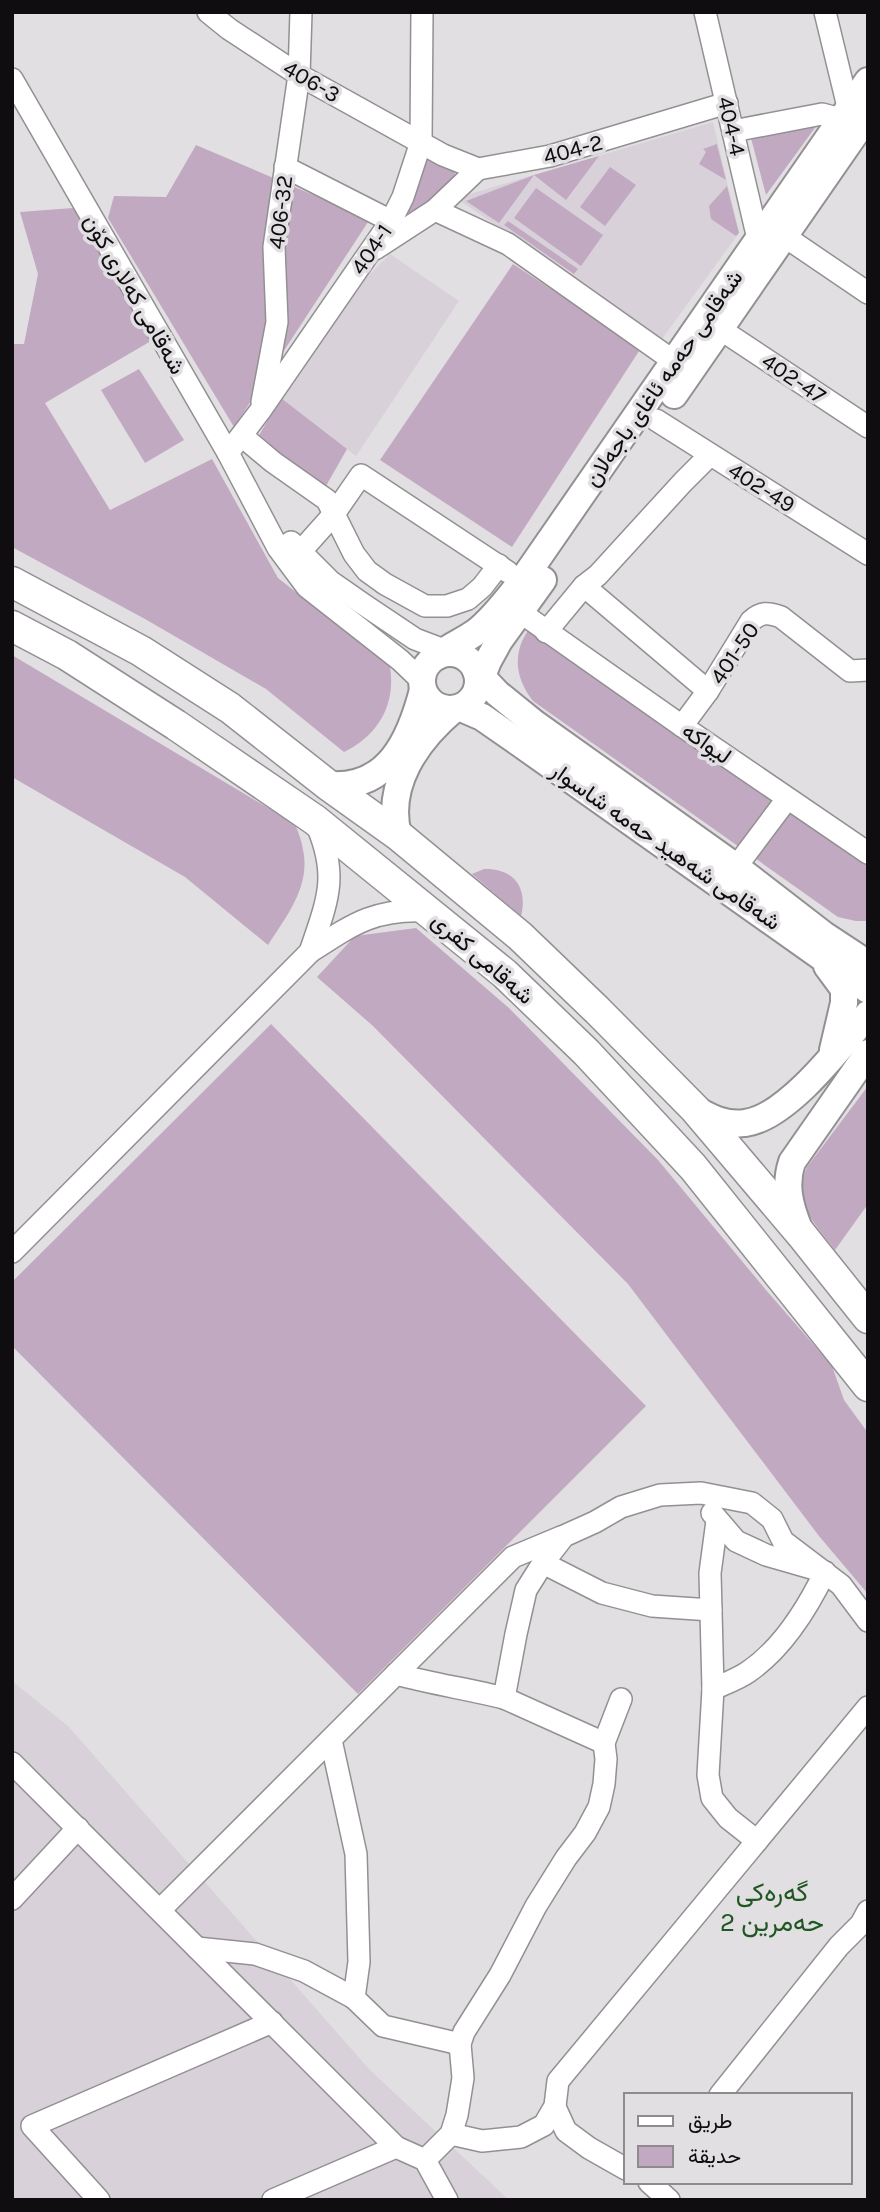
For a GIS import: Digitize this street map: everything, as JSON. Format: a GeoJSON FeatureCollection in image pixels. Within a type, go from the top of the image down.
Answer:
{"type":"FeatureCollection","features":[{"type":"Feature","properties":{"kind":"highway","name":"شەقامی کفری"},"geometry":{"type":"LineString","coordinates":[[12,582],[141,651],[230,708],[328,785],[398,835],[536,951],[695,1109],[868,1318]]}},
{"type":"Feature","properties":{"kind":"highway","name":"شەقامی کفری"},"geometry":{"type":"LineString","coordinates":[[12,626],[67,655],[315,820],[505,974],[544,1010],[693,1167],[868,1386]]}},
{"type":"Feature","properties":{"kind":"main road","name":"شەقامی حەمە ئاغای باجەلان"},"geometry":{"type":"LineString","coordinates":[[445,653],[479,629],[522,581],[610,470],[656,420],[720,329],[771,238],[852,114],[868,81]]}},
{"type":"Feature","properties":{"kind":"main road","name":"شەقامی حەمە ئاغای باجەلان"},"geometry":{"type":"LineString","coordinates":[[398,835],[395,797],[400,780],[424,741],[470,691],[499,640],[520,612],[610,470],[674,362],[771,238]]}},
{"type":"Feature","properties":{"kind":"main road"},"geometry":{"type":"LineString","coordinates":[[499,640],[507,679],[522,713]]}},
{"type":"Feature","properties":{"kind":"main road"},"geometry":{"type":"LineString","coordinates":[[328,785],[359,784],[384,769],[407,735],[417,710],[422,685],[426,666],[445,653],[467,659],[470,691],[444,709],[427,699],[422,685]]}},
{"type":"Feature","properties":{"kind":"main road","name":"شەقامی شەهید حەمە شاسوار"},"geometry":{"type":"LineString","coordinates":[[470,691],[498,694],[736,867],[868,990]]}},
{"type":"Feature","properties":{"kind":"main road","name":"شەقامی شەهید حەمە شاسوار"},"geometry":{"type":"LineString","coordinates":[[470,691],[482,717],[518,742],[822,946],[868,964]]}},
{"type":"Feature","properties":{"kind":"main road"},"geometry":{"type":"LineString","coordinates":[[832,1057],[844,1003],[844,989],[822,946],[868,943]]}},
{"type":"Feature","properties":{"kind":"main road"},"geometry":{"type":"LineString","coordinates":[[695,1109],[719,1122],[746,1124],[763,1119],[806,1084],[868,1014]]}},
{"type":"Feature","properties":{"kind":"main road"},"geometry":{"type":"LineString","coordinates":[[801,1234],[789,1201],[788,1173],[792,1162],[868,1053]]}},
{"type":"Feature","properties":{"kind":"main road"},"geometry":{"type":"LineString","coordinates":[[846,1086],[868,1071]]}},
{"type":"Feature","properties":{"kind":"street","name":"406-3"},"geometry":{"type":"LineString","coordinates":[[208,12],[299,75],[421,142]]}},
{"type":"Feature","properties":{"kind":"street","name":"406-32"},"geometry":{"type":"LineString","coordinates":[[260,411],[277,322],[274,247],[299,75],[301,12]]}},
{"type":"Feature","properties":{"kind":"street","name":"404-1"},"geometry":{"type":"LineString","coordinates":[[228,453],[391,221],[403,197],[421,142],[422,12]]}},
{"type":"Feature","properties":{"kind":"street","name":"404-4"},"geometry":{"type":"LineString","coordinates":[[705,12],[733,131],[771,238]]}},
{"type":"Feature","properties":{"kind":"street"},"geometry":{"type":"LineString","coordinates":[[733,131],[822,114],[852,114],[825,12]]}},
{"type":"Feature","properties":{"kind":"street","name":"شەقامی کەلاری کۆن"},"geometry":{"type":"LineString","coordinates":[[12,79],[258,508]]}},
{"type":"Feature","properties":{"kind":"street","name":"404-2"},"geometry":{"type":"LineString","coordinates":[[478,169],[550,156],[727,103]]}},
{"type":"Feature","properties":{"kind":"street"},"geometry":{"type":"LineString","coordinates":[[369,252],[435,210],[478,169],[443,155],[421,142]]}},
{"type":"Feature","properties":{"kind":"street"},"geometry":{"type":"LineString","coordinates":[[285,167],[391,221]]}},
{"type":"Feature","properties":{"kind":"street"},"geometry":{"type":"LineString","coordinates":[[435,210],[508,244],[674,362]]}},
{"type":"Feature","properties":{"kind":"street"},"geometry":{"type":"LineString","coordinates":[[771,238],[867,292]]}},
{"type":"Feature","properties":{"kind":"street","name":"402-47"},"geometry":{"type":"LineString","coordinates":[[720,329],[868,427]]}},
{"type":"Feature","properties":{"kind":"street","name":"402-49"},"geometry":{"type":"LineString","coordinates":[[656,420],[865,548]]}},
{"type":"Feature","properties":{"kind":"street"},"geometry":{"type":"LineString","coordinates":[[242,436],[273,462],[321,495],[332,507],[354,554],[367,571],[425,606],[447,606],[468,599],[482,587],[499,565]]}},
{"type":"Feature","properties":{"kind":"street"},"geometry":{"type":"LineString","coordinates":[[546,632],[584,586],[598,575],[710,455]]}},
{"type":"Feature","properties":{"kind":"street"},"geometry":{"type":"LineString","coordinates":[[301,551],[334,514],[361,475],[522,581]]}},
{"type":"Feature","properties":{"kind":"street"},"geometry":{"type":"LineString","coordinates":[[258,508],[301,551],[315,580],[445,653]]}},
{"type":"Feature","properties":{"kind":"street"},"geometry":{"type":"LineString","coordinates":[[258,508],[278,548],[400,660],[422,685]]}},
{"type":"Feature","properties":{"kind":"street"},"geometry":{"type":"LineString","coordinates":[[584,586],[708,691]]}},
{"type":"Feature","properties":{"kind":"street","name":"لیواکە"},"geometry":{"type":"LineString","coordinates":[[520,612],[868,853]]}},
{"type":"Feature","properties":{"kind":"street","name":"401-50"},"geometry":{"type":"LineString","coordinates":[[682,726],[708,691],[751,621],[758,615],[769,613],[781,617],[850,671],[868,670]]}},
{"type":"Feature","properties":{"kind":"street"},"geometry":{"type":"LineString","coordinates":[[736,867],[787,799]]}},
{"type":"Feature","properties":{"kind":"street"},"geometry":{"type":"LineString","coordinates":[[310,952],[330,885],[326,846],[315,820]]}},
{"type":"Feature","properties":{"kind":"street"},"geometry":{"type":"LineString","coordinates":[[12,1252],[310,952],[355,923],[371,916],[405,910],[428,911]]}},
{"type":"Feature","properties":{"kind":"street"},"geometry":{"type":"LineString","coordinates":[[701,1493],[717,1521],[736,1541],[766,1555],[825,1572]]}},
{"type":"Feature","properties":{"kind":"street"},"geometry":{"type":"LineString","coordinates":[[160,1910],[513,1558],[595,1522],[621,1507],[660,1495],[701,1493],[752,1503],[772,1519],[783,1541],[841,1585],[868,1621]]}},
{"type":"Feature","properties":{"kind":"street"},"geometry":{"type":"LineString","coordinates":[[717,1521],[710,1573],[713,1689],[708,1775],[712,1798],[728,1818],[757,1841]]}},
{"type":"Feature","properties":{"kind":"street"},"geometry":{"type":"LineString","coordinates":[[504,1698],[526,1590],[564,1536]]}},
{"type":"Feature","properties":{"kind":"street"},"geometry":{"type":"LineString","coordinates":[[543,1563],[602,1593],[652,1606],[711,1610]]}},
{"type":"Feature","properties":{"kind":"street"},"geometry":{"type":"LineString","coordinates":[[713,1689],[747,1673],[774,1650],[811,1602],[825,1572]]}},
{"type":"Feature","properties":{"kind":"street"},"geometry":{"type":"LineString","coordinates":[[396,1674],[431,1684],[469,1689],[504,1698],[604,1743]]}},
{"type":"Feature","properties":{"kind":"street"},"geometry":{"type":"LineString","coordinates":[[425,2160],[451,2134],[457,2115],[463,2078],[460,2044],[464,2032],[500,1975],[536,1906],[585,1833],[599,1807],[606,1759],[604,1743],[621,1699]]}},
{"type":"Feature","properties":{"kind":"street"},"geometry":{"type":"LineString","coordinates":[[451,2134],[482,2141],[521,2137],[544,2124],[555,2107],[558,2081],[868,1707]]}},
{"type":"Feature","properties":{"kind":"street"},"geometry":{"type":"LineString","coordinates":[[331,1740],[356,1854],[359,1962],[354,1998]]}},
{"type":"Feature","properties":{"kind":"street"},"geometry":{"type":"LineString","coordinates":[[12,1763],[396,2147],[425,2160],[447,2200]]}},
{"type":"Feature","properties":{"kind":"street"},"geometry":{"type":"LineString","coordinates":[[12,1899],[78,1828]]}},
{"type":"Feature","properties":{"kind":"street"},"geometry":{"type":"LineString","coordinates":[[722,2093],[838,1946],[861,1924],[868,1911]]}},
{"type":"Feature","properties":{"kind":"street"},"geometry":{"type":"LineString","coordinates":[[197,1948],[256,1954],[304,1971],[354,1998],[383,2026],[460,2044]]}},
{"type":"Feature","properties":{"kind":"street"},"geometry":{"type":"LineString","coordinates":[[99,2200],[32,2126],[272,2022]]}},
{"type":"Feature","properties":{"kind":"street"},"geometry":{"type":"LineString","coordinates":[[555,2107],[566,2131],[624,2168]]}},
{"type":"Feature","properties":{"kind":"street"},"geometry":{"type":"LineString","coordinates":[[273,2200],[396,2147]]}},
{"type":"Feature","properties":{"kind":"street"},"geometry":{"type":"LineString","coordinates":[[651,2184],[669,2200]]}},
{"type":"Feature","properties":{"kind":"shaded area"},"geometry":{"type":"Polygon","coordinates":[[[713,122],[739,233],[662,339],[456,198],[713,122]]]}},
{"type":"Feature","properties":{"kind":"shaded area"},"geometry":{"type":"Polygon","coordinates":[[[390,254],[459,301],[356,456],[281,398],[354,290],[390,254]]]}},
{"type":"Feature","properties":{"kind":"shaded area"},"geometry":{"type":"Polygon","coordinates":[[[12,1681],[68,1726],[369,2069],[509,2200],[12,2200],[12,1681]]]}},
{"type":"Feature","properties":{"kind":"green space"},"geometry":{"type":"Polygon","coordinates":[[[817,125],[766,195],[751,138],[817,125]]]}},
{"type":"Feature","properties":{"kind":"green space"},"geometry":{"type":"Polygon","coordinates":[[[717,144],[726,180],[699,164],[706,152],[703,149],[717,144]]]}},
{"type":"Feature","properties":{"kind":"green space"},"geometry":{"type":"Polygon","coordinates":[[[196,145],[370,219],[234,427],[108,218],[114,196],[166,197],[196,145]]]}},
{"type":"Feature","properties":{"kind":"green space"},"geometry":{"type":"Polygon","coordinates":[[[599,156],[566,200],[534,175],[599,156]]]}},
{"type":"Feature","properties":{"kind":"green space"},"geometry":{"type":"Polygon","coordinates":[[[426,157],[456,170],[450,189],[442,188],[435,201],[405,215],[426,157]]]}},
{"type":"Feature","properties":{"kind":"green space"},"geometry":{"type":"Polygon","coordinates":[[[610,167],[636,185],[605,226],[580,207],[610,167]]]}},
{"type":"Feature","properties":{"kind":"green space"},"geometry":{"type":"Polygon","coordinates":[[[534,175],[499,223],[466,201],[534,175]]]}},
{"type":"Feature","properties":{"kind":"green space"},"geometry":{"type":"Polygon","coordinates":[[[727,186],[739,233],[736,236],[711,219],[709,206],[727,186]]]}},
{"type":"Feature","properties":{"kind":"green space"},"geometry":{"type":"Polygon","coordinates":[[[536,188],[603,235],[581,266],[514,218],[536,188]]]}},
{"type":"Feature","properties":{"kind":"green space"},"geometry":{"type":"Polygon","coordinates":[[[73,208],[97,240],[151,341],[45,403],[110,510],[212,459],[278,578],[390,666],[390,693],[382,717],[367,737],[344,752],[266,689],[12,547],[12,344],[24,344],[38,274],[20,212],[73,208]]]}},
{"type":"Feature","properties":{"kind":"green space"},"geometry":{"type":"Polygon","coordinates":[[[508,221],[578,269],[574,274],[504,225],[508,221]]]}},
{"type":"Feature","properties":{"kind":"green space"},"geometry":{"type":"Polygon","coordinates":[[[513,264],[641,348],[512,547],[380,460],[513,264]]]}},
{"type":"Feature","properties":{"kind":"green space"},"geometry":{"type":"Polygon","coordinates":[[[139,369],[184,440],[145,463],[101,390],[139,369]]]}},
{"type":"Feature","properties":{"kind":"green space"},"geometry":{"type":"Polygon","coordinates":[[[281,398],[347,449],[326,486],[258,437],[281,398]]]}},
{"type":"Feature","properties":{"kind":"green space"},"geometry":{"type":"Polygon","coordinates":[[[529,629],[868,863],[868,921],[838,917],[533,701],[522,683],[518,665],[520,647],[529,629]]]}},
{"type":"Feature","properties":{"kind":"green space"},"geometry":{"type":"Polygon","coordinates":[[[12,655],[295,824],[305,863],[303,876],[289,912],[268,945],[185,877],[12,777],[12,655]]]}},
{"type":"Feature","properties":{"kind":"green space"},"geometry":{"type":"Polygon","coordinates":[[[484,869],[503,872],[516,882],[522,897],[521,916],[472,874],[484,869]]]}},
{"type":"Feature","properties":{"kind":"green space"},"geometry":{"type":"Polygon","coordinates":[[[416,928],[509,1008],[658,1160],[832,1366],[844,1400],[868,1433],[868,1594],[819,1536],[628,1284],[373,1026],[317,977],[355,936],[416,928]]]}},
{"type":"Feature","properties":{"kind":"green space"},"geometry":{"type":"Polygon","coordinates":[[[271,1024],[646,1406],[358,1694],[12,1346],[12,1282],[271,1024]]]}},
{"type":"Feature","properties":{"kind":"green space"},"geometry":{"type":"Polygon","coordinates":[[[868,1086],[868,1204],[835,1250],[808,1212],[802,1192],[803,1180],[807,1167],[868,1086]]]}},
{"type":"Feature","properties":{"kind":"district","name":"گەرەکی حەمرین 2"},"geometry":{"type":"Point","coordinates":[772,1907]}}]}
